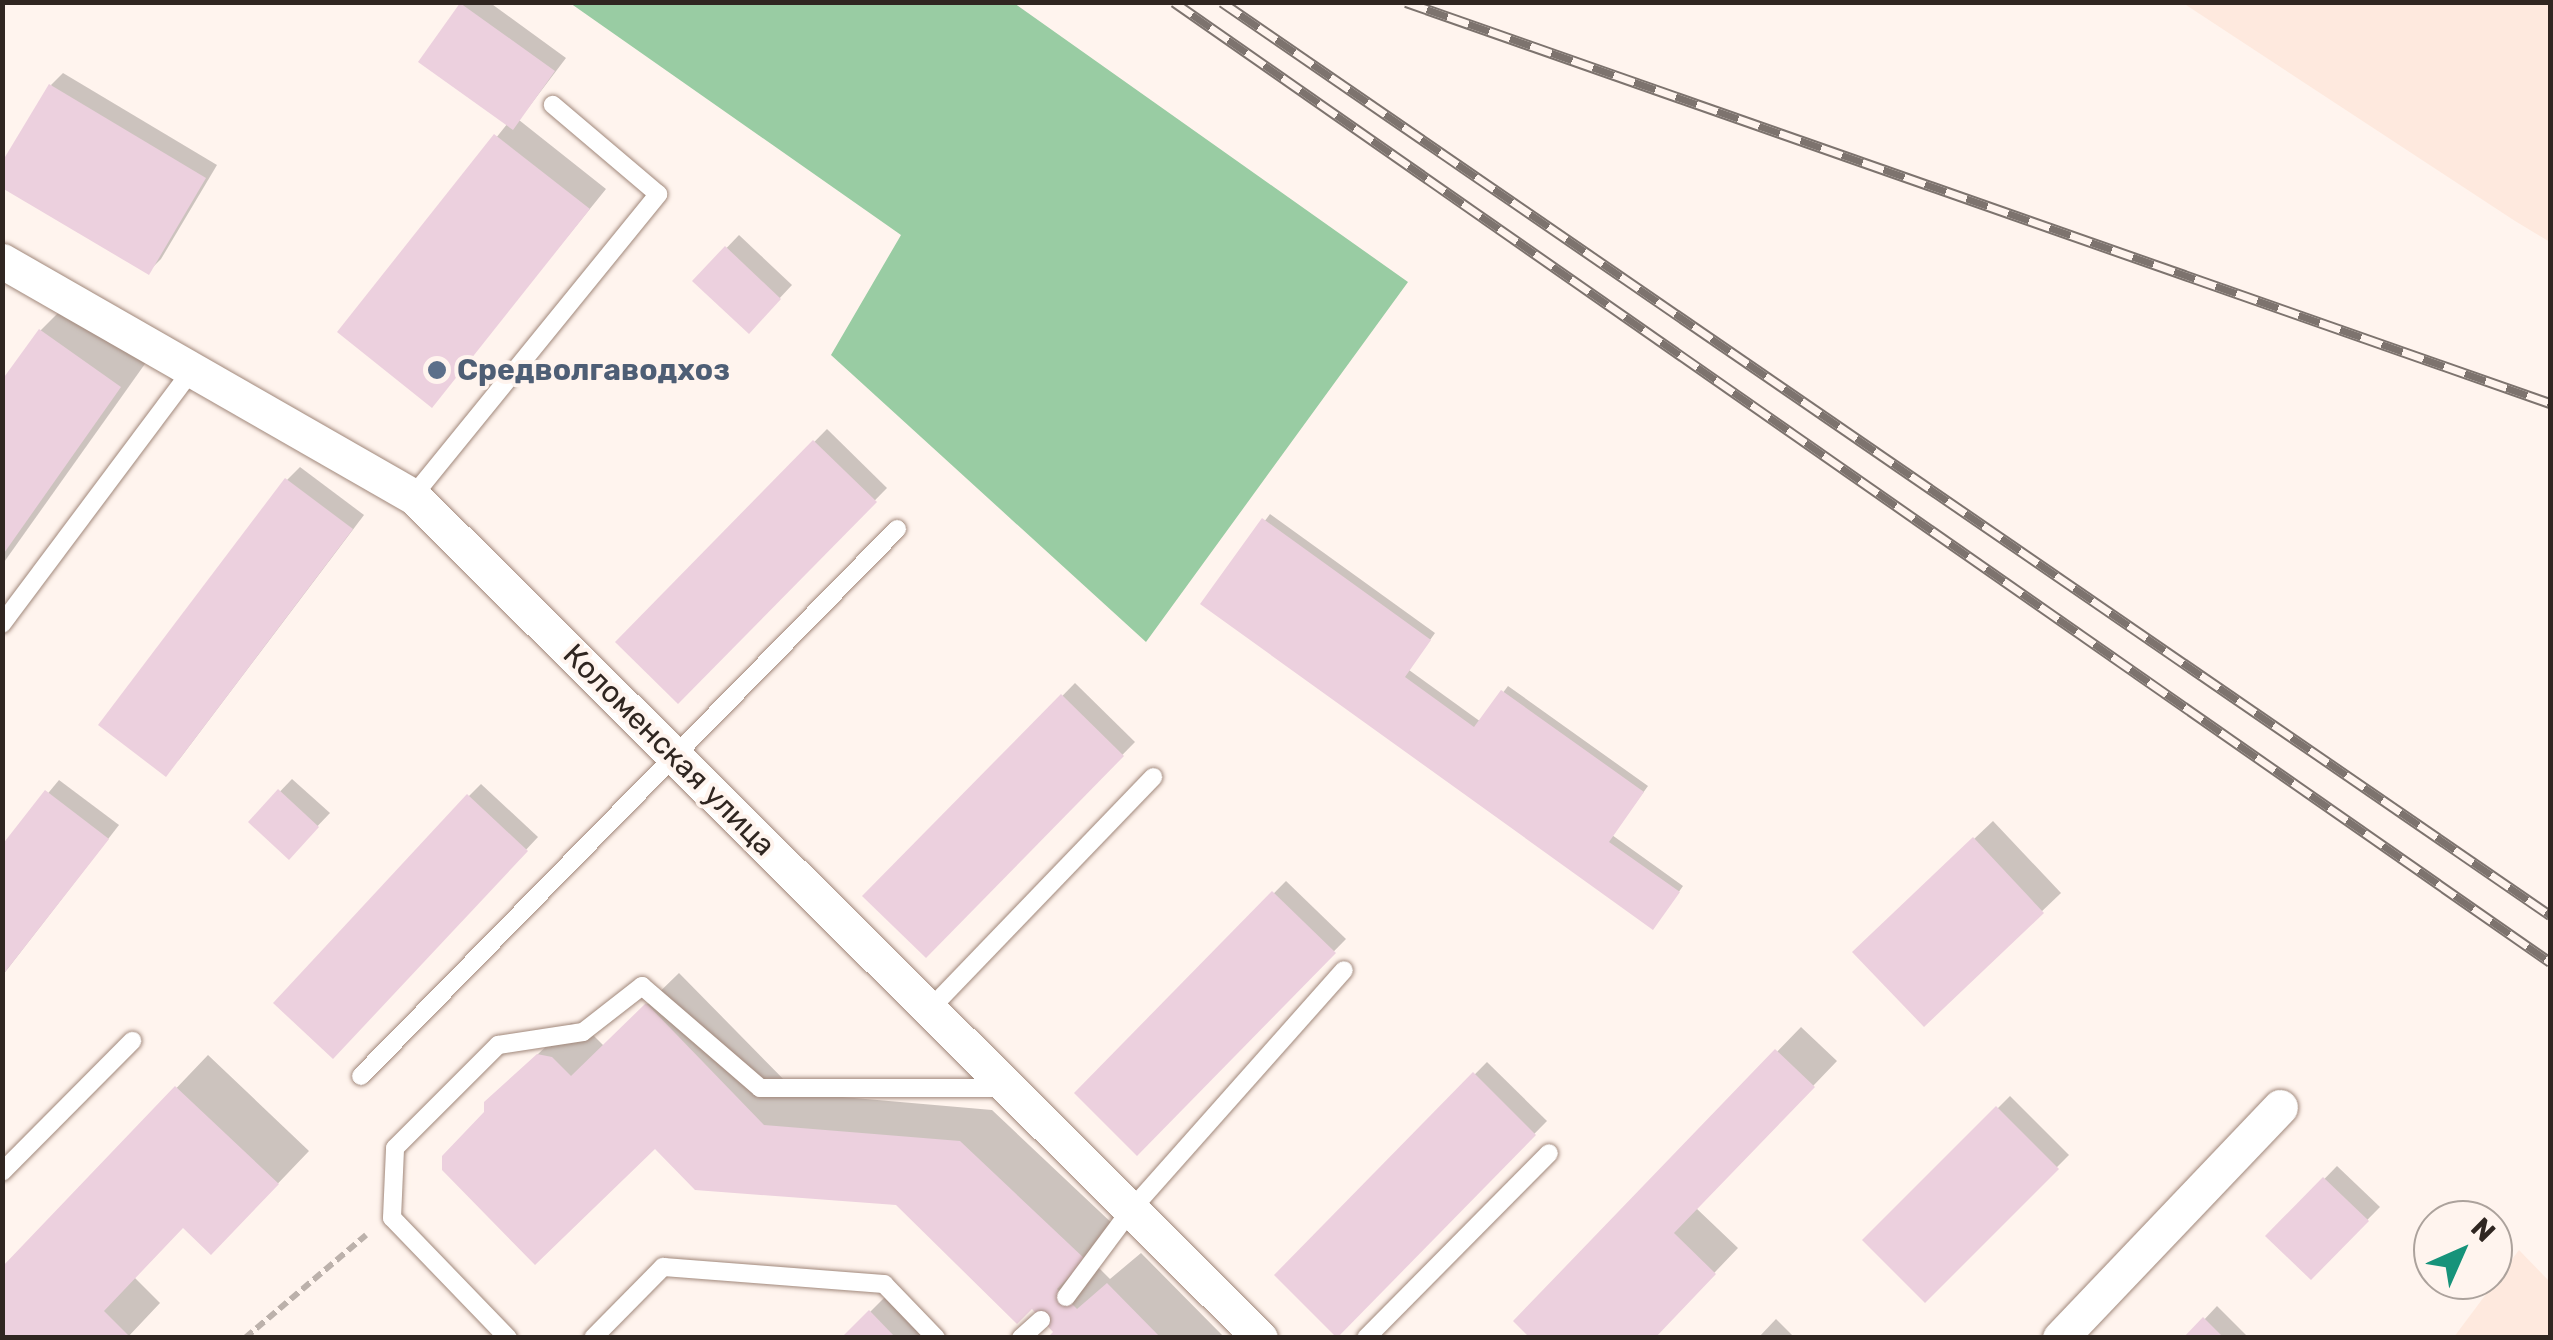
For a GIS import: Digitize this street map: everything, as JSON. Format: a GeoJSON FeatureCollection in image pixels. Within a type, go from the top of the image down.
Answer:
{"type":"FeatureCollection","features":[{"type":"Feature","properties":{"kind":"street","name":"Коломенская улица"},"geometry":{"type":"LineString","coordinates":[[2,261],[413,496],[1260,1338]]}},
{"type":"Feature","properties":{"kind":"street"},"geometry":{"type":"LineString","coordinates":[[2060,1338],[2280,1107]]}},
{"type":"Feature","properties":{"kind":"lane"},"geometry":{"type":"LineString","coordinates":[[413,496],[658,194],[553,106]]}},
{"type":"Feature","properties":{"kind":"lane"},"geometry":{"type":"LineString","coordinates":[[2,624],[192,370]]}},
{"type":"Feature","properties":{"kind":"lane"},"geometry":{"type":"LineString","coordinates":[[361,1076],[898,529]]}},
{"type":"Feature","properties":{"kind":"lane"},"geometry":{"type":"LineString","coordinates":[[930,1009],[1153,777]]}},
{"type":"Feature","properties":{"kind":"lane"},"geometry":{"type":"LineString","coordinates":[[1066,1298],[1130,1211],[1344,970]]}},
{"type":"Feature","properties":{"kind":"lane"},"geometry":{"type":"LineString","coordinates":[[508,1338],[392,1218],[395,1148],[498,1045],[583,1032],[642,986],[760,1088],[1009,1088]]}},
{"type":"Feature","properties":{"kind":"lane"},"geometry":{"type":"LineString","coordinates":[[2,1172],[132,1042]]}},
{"type":"Feature","properties":{"kind":"lane"},"geometry":{"type":"LineString","coordinates":[[1366,1338],[1549,1153]]}},
{"type":"Feature","properties":{"kind":"lane"},"geometry":{"type":"LineString","coordinates":[[593,1338],[663,1267],[884,1284],[936,1338]]}},
{"type":"Feature","properties":{"kind":"lane"},"geometry":{"type":"LineString","coordinates":[[1021,1338],[1042,1320]]}},
{"type":"Feature","properties":{"kind":"path"},"geometry":{"type":"LineString","coordinates":[[245,1338],[337,1256],[392,1218]]}},
{"type":"Feature","properties":{"kind":"shaded area"},"geometry":{"type":"Polygon","coordinates":[[[2183,3],[2550,3],[2550,242],[2515,221],[2183,3]]]}},
{"type":"Feature","properties":{"kind":"shaded area"},"geometry":{"type":"Polygon","coordinates":[[[2519,1250],[2550,1282],[2550,1337],[2454,1337],[2482,1300],[2513,1300],[2513,1258],[2519,1250]]]}},
{"type":"Feature","properties":{"kind":"green space"},"geometry":{"type":"Polygon","coordinates":[[[570,3],[1014,3],[1408,282],[1146,642],[831,355],[901,235],[570,3]]]}},
{"type":"Feature","properties":{"kind":"building"},"geometry":{"type":"Polygon","coordinates":[[[460,3],[555,71],[513,130],[418,62],[460,3]]]}},
{"type":"Feature","properties":{"kind":"building"},"geometry":{"type":"Polygon","coordinates":[[[49,84],[206,178],[149,275],[2,188],[2,162],[49,84]]]}},
{"type":"Feature","properties":{"kind":"building"},"geometry":{"type":"Polygon","coordinates":[[[494,134],[590,209],[432,408],[337,332],[494,134]]]}},
{"type":"Feature","properties":{"kind":"building"},"geometry":{"type":"Polygon","coordinates":[[[725,246],[781,299],[749,334],[692,281],[725,246]]]}},
{"type":"Feature","properties":{"kind":"building"},"geometry":{"type":"Polygon","coordinates":[[[39,329],[121,387],[2,556],[2,380],[39,329]]]}},
{"type":"Feature","properties":{"kind":"building"},"geometry":{"type":"Polygon","coordinates":[[[813,440],[877,502],[678,704],[615,642],[813,440]]]}},
{"type":"Feature","properties":{"kind":"building"},"geometry":{"type":"Polygon","coordinates":[[[285,478],[353,529],[166,777],[98,725],[285,478]]]}},
{"type":"Feature","properties":{"kind":"building"},"geometry":{"type":"Polygon","coordinates":[[[1262,518],[1431,640],[1405,677],[1474,727],[1501,690],[1644,792],[1609,842],[1680,892],[1653,930],[1200,604],[1262,518]]]}},
{"type":"Feature","properties":{"kind":"building"},"geometry":{"type":"Polygon","coordinates":[[[1061,694],[1124,756],[926,958],[862,896],[1061,694]]]}},
{"type":"Feature","properties":{"kind":"building"},"geometry":{"type":"Polygon","coordinates":[[[278,789],[319,827],[289,860],[248,822],[278,789]]]}},
{"type":"Feature","properties":{"kind":"building"},"geometry":{"type":"Polygon","coordinates":[[[45,790],[109,839],[2,976],[2,845],[45,790]]]}},
{"type":"Feature","properties":{"kind":"building"},"geometry":{"type":"Polygon","coordinates":[[[467,794],[528,851],[333,1059],[273,1003],[467,794]]]}},
{"type":"Feature","properties":{"kind":"building"},"geometry":{"type":"Polygon","coordinates":[[[1973,837],[2044,913],[1924,1027],[1852,952],[1973,837]]]}},
{"type":"Feature","properties":{"kind":"building"},"geometry":{"type":"Polygon","coordinates":[[[1272,891],[1336,953],[1137,1156],[1074,1093],[1272,891]]]}},
{"type":"Feature","properties":{"kind":"building"},"geometry":{"type":"Polygon","coordinates":[[[646,1003],[764,1125],[960,1141],[1086,1260],[1057,1289],[1077,1309],[1107,1283],[1161,1338],[1047,1338],[1053,1332],[1032,1309],[1017,1324],[896,1205],[695,1190],[655,1149],[535,1265],[442,1170],[442,1156],[484,1112],[484,1102],[537,1054],[552,1057],[571,1076],[646,1003]]]}},
{"type":"Feature","properties":{"kind":"building"},"geometry":{"type":"Polygon","coordinates":[[[1775,1049],[1815,1087],[1674,1233],[1716,1274],[1655,1338],[1530,1338],[1513,1321],[1775,1049]]]}},
{"type":"Feature","properties":{"kind":"building"},"geometry":{"type":"Polygon","coordinates":[[[1473,1072],[1536,1135],[1337,1338],[1274,1275],[1473,1072]]]}},
{"type":"Feature","properties":{"kind":"building"},"geometry":{"type":"Polygon","coordinates":[[[175,1086],[279,1184],[211,1255],[183,1228],[104,1311],[131,1338],[2,1338],[2,1267],[175,1086]]]}},
{"type":"Feature","properties":{"kind":"building"},"geometry":{"type":"Polygon","coordinates":[[[1996,1106],[2059,1169],[1925,1303],[1862,1240],[1996,1106]]]}},
{"type":"Feature","properties":{"kind":"building"},"geometry":{"type":"Polygon","coordinates":[[[2323,1177],[2369,1221],[2311,1280],[2265,1236],[2323,1177]]]}},
{"type":"Feature","properties":{"kind":"building"},"geometry":{"type":"Polygon","coordinates":[[[869,1310],[896,1338],[841,1338],[869,1310]]]}},
{"type":"Feature","properties":{"kind":"building"},"geometry":{"type":"Polygon","coordinates":[[[2203,1317],[2224,1338],[2183,1338],[2203,1317]]]}},
{"type":"Feature","properties":{"kind":"railway"},"geometry":{"type":"LineString","coordinates":[[1174,2],[2550,962]]}},
{"type":"Feature","properties":{"kind":"railway"},"geometry":{"type":"LineString","coordinates":[[1222,2],[2550,915]]}},
{"type":"Feature","properties":{"kind":"railway"},"geometry":{"type":"LineString","coordinates":[[1406,2],[2550,403]]}},
{"type":"Feature","properties":{"kind":"place","name":"Средволгаводхоз"},"geometry":{"type":"Point","coordinates":[437,370]}}]}
